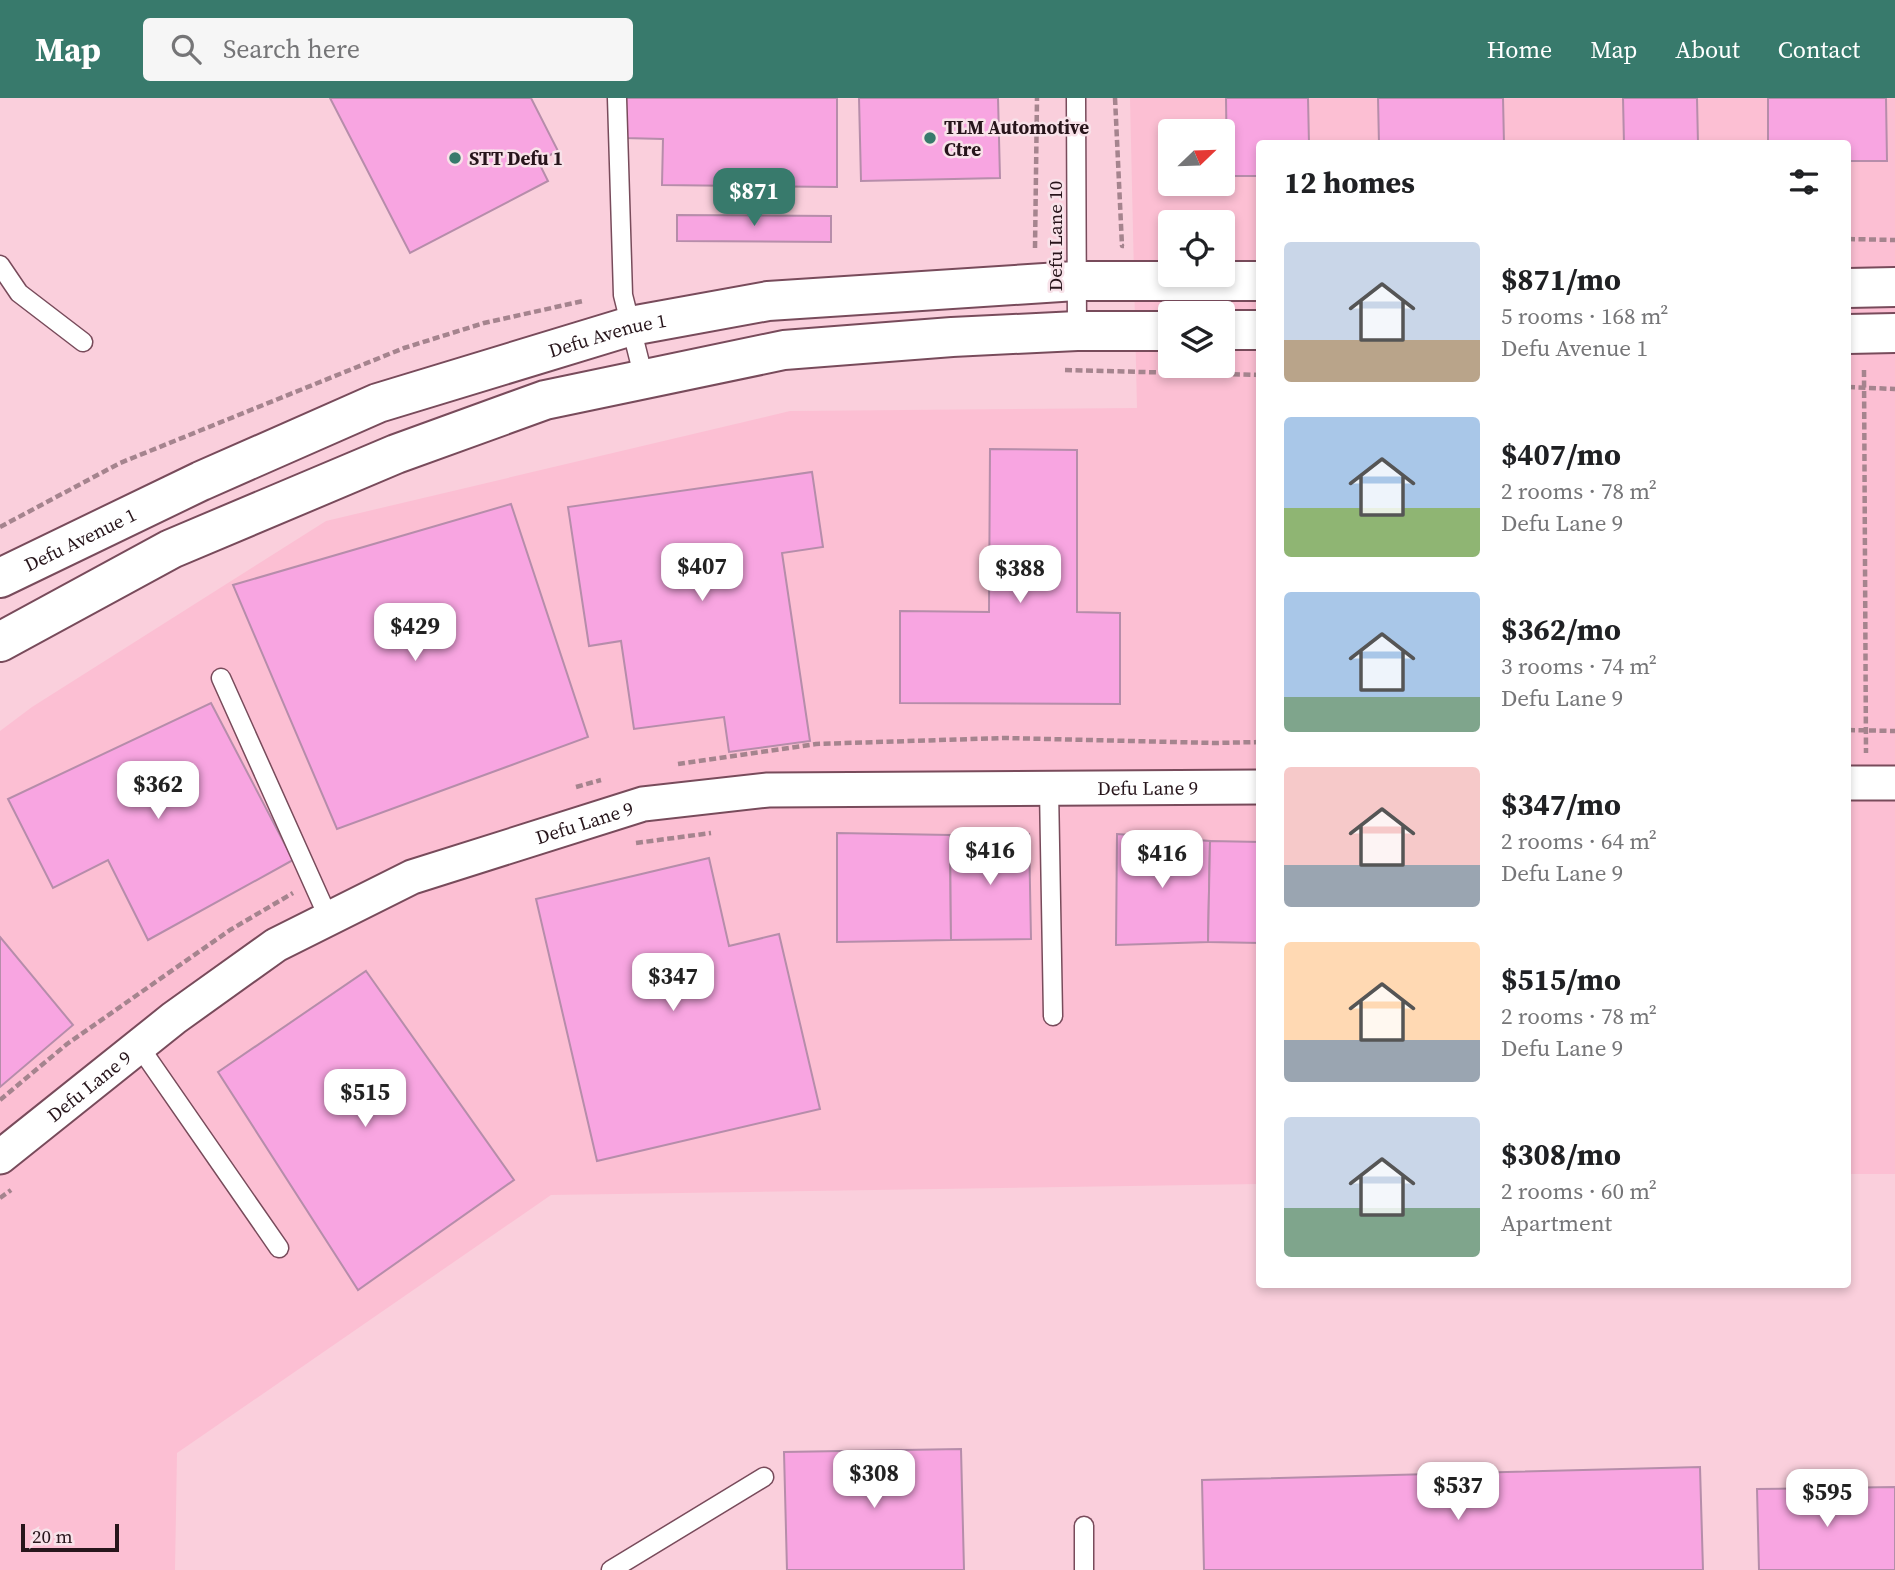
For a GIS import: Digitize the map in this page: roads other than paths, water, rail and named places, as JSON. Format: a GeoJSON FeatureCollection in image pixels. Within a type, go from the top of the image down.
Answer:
{"type":"FeatureCollection","features":[{"type":"Feature","properties":{"kind":"main road","name":"Defu Avenue 1"},"geometry":{"type":"LineString","coordinates":[[0,578],[201,481],[378,403],[631,326],[768,301],[1076,281],[1256,281]]}},
{"type":"Feature","properties":{"kind":"main road"},"geometry":{"type":"LineString","coordinates":[[1851,288],[1895,287]]}},
{"type":"Feature","properties":{"kind":"main road"},"geometry":{"type":"LineString","coordinates":[[1235,330],[1256,330]]}},
{"type":"Feature","properties":{"kind":"main road"},"geometry":{"type":"LineString","coordinates":[[0,642],[171,549],[396,454],[545,400],[784,350],[952,337],[1077,331],[1158,331]]}},
{"type":"Feature","properties":{"kind":"street","name":"Defu Lane 9"},"geometry":{"type":"LineString","coordinates":[[10,1170],[139,1046],[276,945],[412,877],[643,804],[768,790],[1256,787]]}},
{"type":"Feature","properties":{"kind":"lane"},"geometry":{"type":"LineString","coordinates":[[617,98],[623,295],[644,379]]}},
{"type":"Feature","properties":{"kind":"lane","name":"Defu Lane 10"},"geometry":{"type":"LineString","coordinates":[[1076,98],[1077,331]]}},
{"type":"Feature","properties":{"kind":"lane"},"geometry":{"type":"LineString","coordinates":[[0,265],[19,293],[83,342]]}},
{"type":"Feature","properties":{"kind":"lane"},"geometry":{"type":"LineString","coordinates":[[222,678],[328,919]]}},
{"type":"Feature","properties":{"kind":"lane"},"geometry":{"type":"LineString","coordinates":[[1049,788],[1053,1016]]}},
{"type":"Feature","properties":{"kind":"lane"},"geometry":{"type":"LineString","coordinates":[[139,1046],[279,1248]]}},
{"type":"Feature","properties":{"kind":"lane"},"geometry":{"type":"LineString","coordinates":[[611,1570],[764,1477]]}},
{"type":"Feature","properties":{"kind":"lane"},"geometry":{"type":"LineString","coordinates":[[1084,1526],[1084,1570]]}},
{"type":"Feature","properties":{"kind":"place","name":"TLM Automotive Ctre"},"geometry":{"type":"Point","coordinates":[930,138]}},
{"type":"Feature","properties":{"kind":"place","name":"STT Defu 1"},"geometry":{"type":"Point","coordinates":[455,158]}}]}
